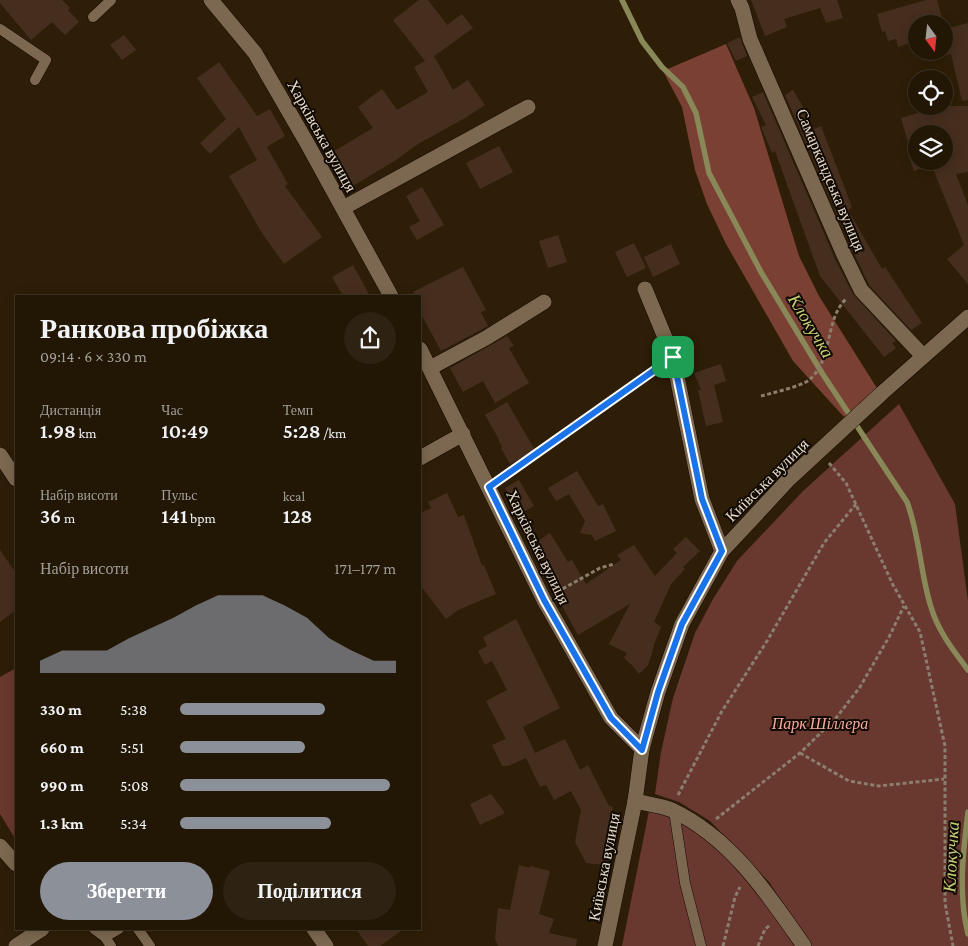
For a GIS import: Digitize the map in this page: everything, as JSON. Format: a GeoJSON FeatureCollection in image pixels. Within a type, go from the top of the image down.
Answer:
{"type":"FeatureCollection","features":[{"type":"Feature","properties":{"kind":"street","name":"Харківська вулиця"},"geometry":{"type":"LineString","coordinates":[[212,0],[255,53],[391,295]]}},
{"type":"Feature","properties":{"kind":"street","name":"Самаркандська вулиця"},"geometry":{"type":"LineString","coordinates":[[738,0],[750,38],[844,256],[861,290],[923,356]]}},
{"type":"Feature","properties":{"kind":"street"},"geometry":{"type":"LineString","coordinates":[[343,208],[528,107]]}},
{"type":"Feature","properties":{"kind":"street"},"geometry":{"type":"LineString","coordinates":[[645,289],[673,357],[702,499],[722,551]]}},
{"type":"Feature","properties":{"kind":"street"},"geometry":{"type":"LineString","coordinates":[[430,368],[486,338],[544,302]]}},
{"type":"Feature","properties":{"kind":"street","name":"Київська вулиця"},"geometry":{"type":"LineString","coordinates":[[605,946],[635,801],[642,750],[658,692],[682,624],[722,551],[789,479],[968,317]]}},
{"type":"Feature","properties":{"kind":"street","name":"Харківська вулиця"},"geometry":{"type":"LineString","coordinates":[[421,351],[544,600],[611,718],[642,750]]}},
{"type":"Feature","properties":{"kind":"street"},"geometry":{"type":"LineString","coordinates":[[421,457],[463,434]]}},
{"type":"Feature","properties":{"kind":"street"},"geometry":{"type":"LineString","coordinates":[[0,455],[15,478]]}},
{"type":"Feature","properties":{"kind":"street"},"geometry":{"type":"LineString","coordinates":[[635,801],[672,810],[704,828],[733,853],[763,887],[804,946]]}},
{"type":"Feature","properties":{"kind":"street"},"geometry":{"type":"LineString","coordinates":[[0,846],[15,863]]}},
{"type":"Feature","properties":{"kind":"street"},"geometry":{"type":"LineString","coordinates":[[16,946],[40,930]]}},
{"type":"Feature","properties":{"kind":"street"},"geometry":{"type":"LineString","coordinates":[[315,930],[326,946]]}},
{"type":"Feature","properties":{"kind":"lane"},"geometry":{"type":"LineString","coordinates":[[93,17],[111,0]]}},
{"type":"Feature","properties":{"kind":"lane"},"geometry":{"type":"LineString","coordinates":[[0,29],[46,60],[35,80]]}},
{"type":"Feature","properties":{"kind":"lane"},"geometry":{"type":"LineString","coordinates":[[672,810],[685,883],[701,946]]}},
{"type":"Feature","properties":{"kind":"lane"},"geometry":{"type":"LineString","coordinates":[[95,930],[108,942],[118,930]]}},
{"type":"Feature","properties":{"kind":"lane"},"geometry":{"type":"LineString","coordinates":[[139,930],[150,946]]}},
{"type":"Feature","properties":{"kind":"path"},"geometry":{"type":"LineString","coordinates":[[762,396],[808,381],[821,366],[837,310],[846,298],[861,290]]}},
{"type":"Feature","properties":{"kind":"path"},"geometry":{"type":"LineString","coordinates":[[489,487],[673,357]]}},
{"type":"Feature","properties":{"kind":"path"},"geometry":{"type":"LineString","coordinates":[[827,460],[846,483],[889,576],[920,632],[945,746],[945,903],[952,946]]}},
{"type":"Feature","properties":{"kind":"path"},"geometry":{"type":"LineString","coordinates":[[672,810],[722,711],[767,641],[824,543],[856,504]]}},
{"type":"Feature","properties":{"kind":"path"},"geometry":{"type":"LineString","coordinates":[[544,600],[600,568],[614,564]]}},
{"type":"Feature","properties":{"kind":"path"},"geometry":{"type":"LineString","coordinates":[[704,828],[800,753],[836,718],[860,687],[889,637],[904,605]]}},
{"type":"Feature","properties":{"kind":"path"},"geometry":{"type":"LineString","coordinates":[[800,753],[849,781],[879,786],[944,779]]}},
{"type":"Feature","properties":{"kind":"path"},"geometry":{"type":"LineString","coordinates":[[723,946],[734,897],[748,871]]}},
{"type":"Feature","properties":{"kind":"path"},"geometry":{"type":"LineString","coordinates":[[758,946],[765,929],[781,913]]}},
{"type":"Feature","properties":{"kind":"green space","name":"Парк Шіллера"},"geometry":{"type":"Polygon","coordinates":[[[899,404],[955,504],[968,601],[968,946],[812,946],[769,882],[710,821],[679,802],[655,794],[661,752],[673,698],[695,633],[713,599],[737,561],[803,491],[899,404]]]}},
{"type":"Feature","properties":{"kind":"green space"},"geometry":{"type":"Polygon","coordinates":[[[15,669],[15,838],[0,814],[0,677],[15,669]]]}},
{"type":"Feature","properties":{"kind":"green space"},"geometry":{"type":"Polygon","coordinates":[[[649,811],[668,815],[688,824],[707,837],[741,871],[799,946],[622,946],[649,811]]]}},
{"type":"Feature","properties":{"kind":"shaded area"},"geometry":{"type":"Polygon","coordinates":[[[726,44],[754,108],[799,256],[819,296],[880,393],[844,417],[793,361],[726,244],[707,204],[695,170],[682,107],[663,71],[726,44]]]}},
{"type":"Feature","properties":{"kind":"building"},"geometry":{"type":"Polygon","coordinates":[[[0,0],[62,0],[79,22],[65,35],[52,22],[31,40],[0,3],[0,0]]]}},
{"type":"Feature","properties":{"kind":"building"},"geometry":{"type":"Polygon","coordinates":[[[419,0],[428,0],[447,25],[462,14],[473,28],[434,56],[453,90],[468,80],[485,105],[418,144],[396,160],[351,187],[331,153],[373,128],[358,107],[382,89],[397,110],[428,92],[414,67],[425,61],[393,20],[419,0]]]}},
{"type":"Feature","properties":{"kind":"building"},"geometry":{"type":"Polygon","coordinates":[[[751,0],[837,0],[843,18],[826,23],[820,8],[784,19],[787,27],[765,36],[751,0]]]}},
{"type":"Feature","properties":{"kind":"building"},"geometry":{"type":"Polygon","coordinates":[[[926,0],[937,0],[941,15],[908,15],[908,44],[898,47],[896,39],[888,41],[885,31],[882,32],[877,14],[926,0]]]}},
{"type":"Feature","properties":{"kind":"building"},"geometry":{"type":"Polygon","coordinates":[[[968,23],[968,100],[962,101],[952,60],[953,27],[968,23]]]}},
{"type":"Feature","properties":{"kind":"building"},"geometry":{"type":"Polygon","coordinates":[[[124,35],[136,50],[122,60],[110,45],[124,35]]]}},
{"type":"Feature","properties":{"kind":"building"},"geometry":{"type":"Polygon","coordinates":[[[740,37],[747,56],[736,61],[727,43],[740,37]]]}},
{"type":"Feature","properties":{"kind":"building"},"geometry":{"type":"Polygon","coordinates":[[[219,62],[257,116],[270,109],[285,136],[267,147],[288,184],[285,186],[322,237],[284,264],[262,233],[229,176],[257,160],[239,127],[210,154],[200,143],[226,119],[197,78],[219,62]]]}},
{"type":"Feature","properties":{"kind":"building"},"geometry":{"type":"Polygon","coordinates":[[[793,90],[802,105],[809,131],[821,126],[852,207],[848,210],[882,269],[885,267],[922,323],[911,330],[869,285],[785,95],[793,90]]]}},
{"type":"Feature","properties":{"kind":"building"},"geometry":{"type":"Polygon","coordinates":[[[763,92],[835,259],[853,294],[896,341],[892,343],[896,348],[884,357],[820,276],[775,151],[772,153],[761,127],[766,125],[752,97],[763,92]]]}},
{"type":"Feature","properties":{"kind":"building"},"geometry":{"type":"Polygon","coordinates":[[[953,106],[968,106],[968,172],[956,174],[968,205],[968,284],[947,259],[964,245],[933,170],[953,170],[953,125],[908,125],[908,142],[901,118],[911,115],[953,115],[953,106]]]}},
{"type":"Feature","properties":{"kind":"building"},"geometry":{"type":"Polygon","coordinates":[[[499,146],[513,172],[480,189],[466,163],[499,146]]]}},
{"type":"Feature","properties":{"kind":"building"},"geometry":{"type":"Polygon","coordinates":[[[422,187],[444,225],[417,240],[409,227],[420,221],[406,196],[422,187]]]}},
{"type":"Feature","properties":{"kind":"building"},"geometry":{"type":"Polygon","coordinates":[[[558,235],[567,262],[548,268],[539,241],[558,235]]]}},
{"type":"Feature","properties":{"kind":"building"},"geometry":{"type":"Polygon","coordinates":[[[634,243],[646,268],[627,277],[615,252],[634,243]]]}},
{"type":"Feature","properties":{"kind":"building"},"geometry":{"type":"Polygon","coordinates":[[[671,244],[680,264],[653,277],[644,257],[671,244]]]}},
{"type":"Feature","properties":{"kind":"building"},"geometry":{"type":"Polygon","coordinates":[[[353,265],[369,295],[342,295],[332,277],[353,265]]]}},
{"type":"Feature","properties":{"kind":"building"},"geometry":{"type":"Polygon","coordinates":[[[463,267],[486,310],[481,312],[488,326],[441,351],[421,314],[421,295],[414,295],[413,292],[463,267]]]}},
{"type":"Feature","properties":{"kind":"building"},"geometry":{"type":"Polygon","coordinates":[[[507,336],[514,346],[509,348],[529,383],[495,403],[483,381],[463,392],[450,368],[507,336]]]}},
{"type":"Feature","properties":{"kind":"building"},"geometry":{"type":"Polygon","coordinates":[[[721,364],[726,381],[714,385],[723,422],[706,426],[698,390],[701,390],[694,373],[721,364]]]}},
{"type":"Feature","properties":{"kind":"building"},"geometry":{"type":"Polygon","coordinates":[[[507,402],[535,450],[510,464],[485,415],[507,402]]]}},
{"type":"Feature","properties":{"kind":"building"},"geometry":{"type":"Polygon","coordinates":[[[577,471],[598,506],[603,504],[616,531],[595,541],[592,535],[580,533],[585,521],[569,494],[556,501],[548,488],[577,471]]]}},
{"type":"Feature","properties":{"kind":"building"},"geometry":{"type":"Polygon","coordinates":[[[519,480],[534,506],[520,514],[505,488],[519,480]]]}},
{"type":"Feature","properties":{"kind":"building"},"geometry":{"type":"Polygon","coordinates":[[[447,493],[458,517],[464,515],[482,566],[484,565],[496,594],[458,610],[446,619],[421,586],[421,513],[431,508],[428,502],[447,493]]]}},
{"type":"Feature","properties":{"kind":"building"},"geometry":{"type":"Polygon","coordinates":[[[550,533],[568,562],[572,560],[586,584],[621,560],[617,555],[634,545],[655,576],[677,553],[673,549],[686,537],[700,551],[683,567],[685,569],[671,584],[654,622],[661,627],[648,665],[639,674],[624,658],[627,653],[609,644],[630,604],[578,635],[545,575],[551,572],[534,544],[550,533]]]}},
{"type":"Feature","properties":{"kind":"building"},"geometry":{"type":"Polygon","coordinates":[[[0,550],[15,572],[15,611],[0,622],[0,550]]]}},
{"type":"Feature","properties":{"kind":"building"},"geometry":{"type":"Polygon","coordinates":[[[516,619],[560,708],[523,727],[535,753],[565,739],[580,770],[588,765],[609,806],[613,807],[604,865],[586,863],[575,842],[581,810],[571,791],[554,800],[546,785],[540,787],[526,758],[508,766],[502,766],[492,745],[506,739],[486,701],[507,690],[492,661],[485,665],[478,651],[487,646],[483,637],[516,619]]]}},
{"type":"Feature","properties":{"kind":"building"},"geometry":{"type":"Polygon","coordinates":[[[491,794],[505,813],[480,825],[470,804],[491,794]]]}},
{"type":"Feature","properties":{"kind":"building"},"geometry":{"type":"Polygon","coordinates":[[[519,865],[550,871],[539,914],[554,919],[549,933],[577,939],[576,946],[498,946],[495,939],[498,908],[510,910],[519,865]]]}},
{"type":"Feature","properties":{"kind":"building"},"geometry":{"type":"Polygon","coordinates":[[[357,930],[403,930],[380,946],[368,946],[357,930]]]}},
{"type":"Feature","properties":{"kind":"waterway","name":"Клокучка"},"geometry":{"type":"LineString","coordinates":[[622,0],[642,41],[662,67],[683,87],[696,113],[709,173],[761,272],[822,373],[907,502],[915,528],[924,581],[934,616],[946,640],[968,670]]}},
{"type":"Feature","properties":{"kind":"waterway","name":"Клокучка"},"geometry":{"type":"LineString","coordinates":[[968,812],[962,888],[968,934]]}},
{"type":"Feature","properties":{"kind":"route"},"geometry":{"type":"LineString","coordinates":[[673,357],[702,499],[722,551],[682,624],[658,692],[642,750],[611,718],[544,600],[489,487],[673,357]]}}]}
